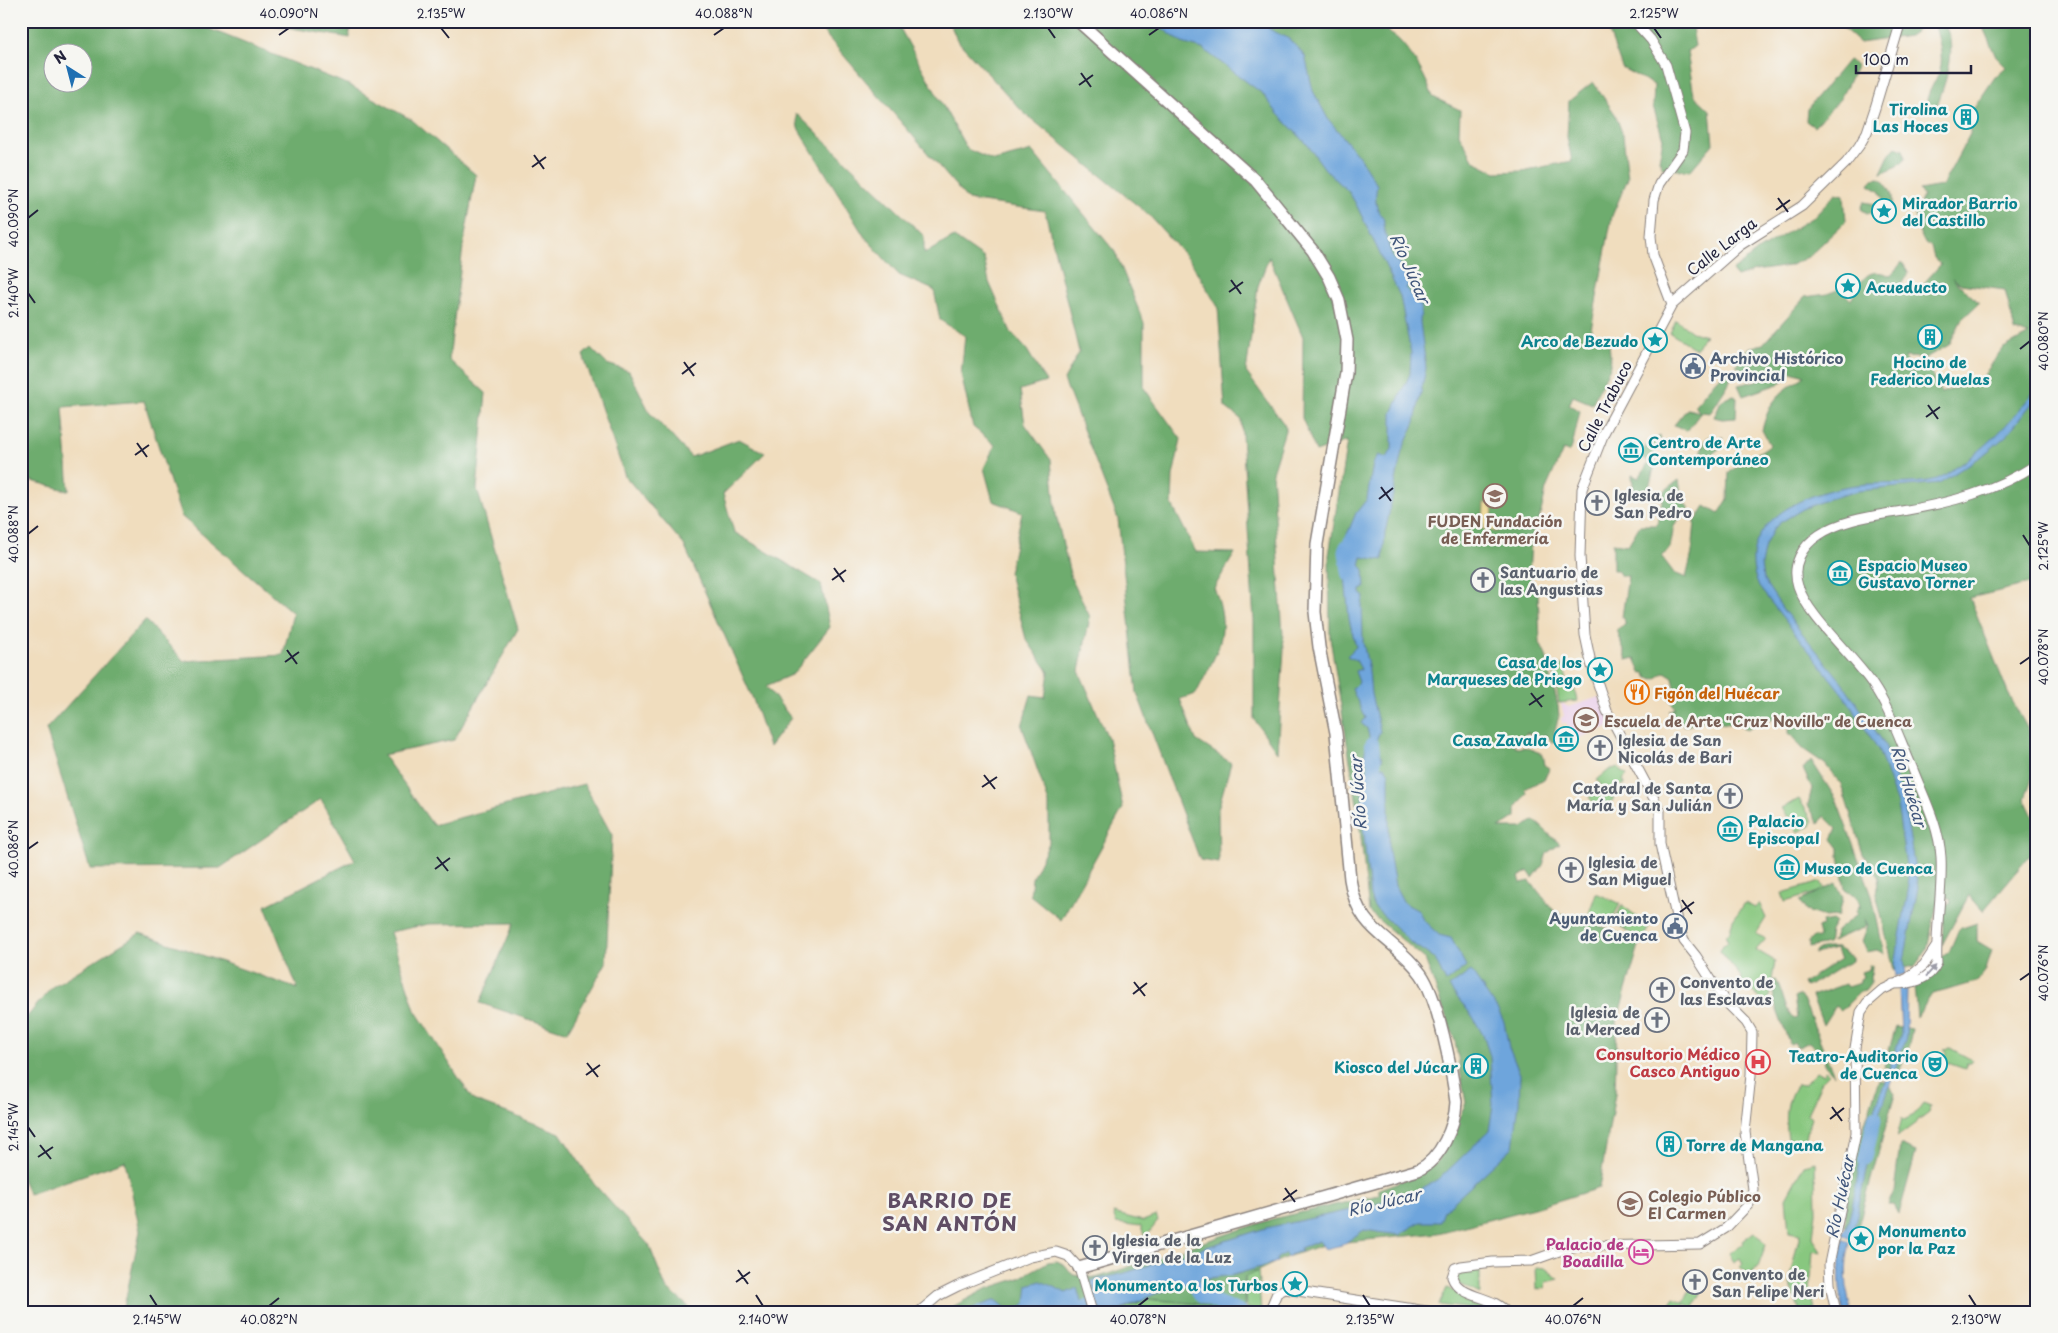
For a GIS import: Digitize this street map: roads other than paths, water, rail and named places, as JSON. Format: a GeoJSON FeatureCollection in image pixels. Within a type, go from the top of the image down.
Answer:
{"type":"FeatureCollection","features":[{"type":"Feature","properties":{"kind":"main road"},"geometry":{"type":"LineString","coordinates":[[1078,21],[1256,181],[1313,251],[1329,277],[1339,300],[1347,340],[1346,373],[1317,544],[1315,602],[1319,647],[1336,733],[1350,879],[1356,902],[1366,921],[1412,963],[1430,988],[1450,1067],[1456,1107],[1451,1125],[1440,1150],[1431,1162],[1418,1170],[1080,1271]]}},
{"type":"Feature","properties":{"kind":"street"},"geometry":{"type":"LineString","coordinates":[[1634,21],[1651,40],[1663,58],[1673,85],[1685,133],[1683,150],[1659,184],[1654,200],[1651,243],[1653,256],[1671,309]]}},
{"type":"Feature","properties":{"kind":"street","name":"Calle Larga"},"geometry":{"type":"LineString","coordinates":[[1671,309],[1739,246],[1802,206],[1846,162],[1867,132],[1901,21]]}},
{"type":"Feature","properties":{"kind":"street","name":"Calle Trabuco"},"geometry":{"type":"LineString","coordinates":[[1671,309],[1591,462],[1580,495],[1580,526],[1586,635],[1595,679],[1622,742],[1660,810],[1660,844],[1677,921]]}},
{"type":"Feature","properties":{"kind":"street"},"geometry":{"type":"LineString","coordinates":[[1836,1312],[1830,1284],[1829,1264],[1856,1133],[1857,1030],[1864,1007],[1890,985],[1909,979],[1920,980],[1936,966],[1941,858],[1933,820],[1882,700],[1863,670],[1804,599],[1796,580],[1796,565],[1800,554],[1808,544],[1833,527],[1867,517],[1936,504],[1983,492],[2002,485],[2037,464]]}},
{"type":"Feature","properties":{"kind":"street"},"geometry":{"type":"LineString","coordinates":[[1506,1312],[1498,1305],[1456,1285],[1453,1274],[1458,1266],[1538,1259],[1562,1250],[1586,1246],[1703,1243],[1721,1232],[1742,1214],[1751,1201],[1753,1190],[1745,1132],[1753,1036],[1749,1026],[1724,1000],[1696,956],[1684,941],[1680,930]]}},
{"type":"Feature","properties":{"kind":"street"},"geometry":{"type":"LineString","coordinates":[[918,1312],[938,1296],[1017,1262],[1047,1252],[1058,1252],[1068,1256],[1080,1271],[1092,1312]]}},
{"type":"Feature","properties":{"kind":"street"},"geometry":{"type":"LineString","coordinates":[[1271,1306],[1279,1291],[1285,1289],[1433,1312]]}},
{"type":"Feature","properties":{"kind":"water"},"geometry":{"type":"Polygon","coordinates":[[[1153,21],[1270,21],[1269,29],[1289,39],[1305,56],[1313,91],[1328,119],[1358,155],[1377,185],[1376,203],[1378,210],[1384,218],[1385,233],[1393,259],[1399,262],[1409,284],[1406,288],[1421,307],[1420,322],[1426,368],[1415,422],[1402,451],[1385,533],[1383,560],[1362,557],[1360,565],[1364,570],[1365,588],[1361,590],[1364,597],[1362,604],[1363,642],[1369,671],[1371,694],[1380,731],[1377,738],[1380,754],[1383,759],[1363,762],[1366,747],[1370,740],[1367,728],[1361,723],[1365,718],[1352,689],[1359,682],[1355,671],[1361,669],[1356,660],[1347,656],[1356,647],[1349,619],[1345,576],[1346,537],[1356,513],[1367,499],[1373,464],[1378,455],[1387,458],[1392,449],[1392,413],[1410,374],[1411,353],[1400,296],[1349,192],[1325,169],[1307,144],[1278,114],[1263,94],[1203,49],[1182,43],[1153,21]]]}},
{"type":"Feature","properties":{"kind":"water"},"geometry":{"type":"Polygon","coordinates":[[[2037,388],[2037,397],[2006,436],[1982,456],[1939,483],[1858,491],[1828,499],[1803,509],[1781,522],[1774,528],[1765,545],[1761,565],[1763,579],[1784,611],[1842,682],[1885,745],[1904,803],[1918,888],[1904,960],[1906,974],[1896,976],[1895,964],[1909,886],[1897,804],[1878,749],[1848,701],[1759,587],[1753,565],[1755,545],[1764,529],[1778,515],[1796,503],[1816,495],[1857,485],[1917,482],[1942,477],[1991,441],[2037,388]]]}},
{"type":"Feature","properties":{"kind":"water"},"geometry":{"type":"Polygon","coordinates":[[[1385,766],[1389,774],[1389,852],[1395,886],[1404,903],[1419,911],[1423,920],[1439,935],[1451,938],[1466,966],[1446,982],[1435,959],[1410,942],[1374,907],[1370,896],[1363,826],[1362,771],[1385,766]]]}},
{"type":"Feature","properties":{"kind":"water"},"geometry":{"type":"Polygon","coordinates":[[[1471,971],[1504,1022],[1509,1048],[1520,1074],[1519,1103],[1513,1147],[1444,1211],[1440,1222],[1420,1222],[1399,1235],[1364,1230],[1342,1245],[1325,1249],[1319,1241],[1300,1248],[1301,1252],[1297,1251],[1287,1257],[1285,1253],[1276,1259],[1277,1262],[1234,1275],[1200,1279],[1155,1294],[1114,1312],[1101,1312],[1091,1281],[1125,1273],[1266,1228],[1374,1205],[1419,1190],[1440,1178],[1489,1131],[1493,1105],[1490,1056],[1483,1035],[1473,1017],[1449,987],[1471,971]]]}},
{"type":"Feature","properties":{"kind":"water"},"geometry":{"type":"Polygon","coordinates":[[[1907,988],[1906,1037],[1873,1134],[1865,1132],[1871,1122],[1901,1034],[1899,989],[1907,988]]]}},
{"type":"Feature","properties":{"kind":"water"},"geometry":{"type":"Polygon","coordinates":[[[1863,1139],[1872,1141],[1852,1239],[1842,1235],[1853,1203],[1863,1139]]]}},
{"type":"Feature","properties":{"kind":"water"},"geometry":{"type":"Polygon","coordinates":[[[1843,1239],[1850,1243],[1846,1278],[1851,1312],[1844,1312],[1840,1285],[1840,1257],[1843,1239]]]}},
{"type":"Feature","properties":{"kind":"water"},"geometry":{"type":"Polygon","coordinates":[[[1041,1281],[1066,1293],[1077,1288],[1084,1312],[962,1312],[996,1300],[1006,1308],[1016,1310],[1026,1303],[1028,1285],[1041,1281]]]}},
{"type":"Feature","properties":{"kind":"water"},"geometry":{"type":"Polygon","coordinates":[[[1202,1294],[1227,1306],[1232,1305],[1254,1312],[1218,1308],[1199,1296],[1202,1294]]]}},
{"type":"Feature","properties":{"kind":"waterway","name":"Río Júcar"},"geometry":{"type":"LineString","coordinates":[[1349,574],[1345,549],[1356,534]]}},
{"type":"Feature","properties":{"kind":"waterway","name":"Río Júcar"},"geometry":{"type":"LineString","coordinates":[[1372,744],[1377,787]]}},
{"type":"Feature","properties":{"kind":"waterway","name":"Río Huécar"},"geometry":{"type":"LineString","coordinates":[[1865,1159],[1875,1117]]}},
{"type":"Feature","properties":{"kind":"waterway","name":"Río Huécar"},"geometry":{"type":"LineString","coordinates":[[1183,1266],[1201,1296],[1240,1312]]}},
{"type":"Feature","properties":{"kind":"waterway","name":"Río Júcar"},"geometry":{"type":"LineString","coordinates":[[1077,1312],[1113,1295]]}},
{"type":"Feature","properties":{"kind":"place","name":"Tirolina Las Hoces"},"geometry":{"type":"Point","coordinates":[1966,117]}},
{"type":"Feature","properties":{"kind":"place","name":"Mirador Barrio del Castillo"},"geometry":{"type":"Point","coordinates":[1884,211]}},
{"type":"Feature","properties":{"kind":"place","name":"Acueducto"},"geometry":{"type":"Point","coordinates":[1848,286]}},
{"type":"Feature","properties":{"kind":"place","name":"Hocino de Federico Muelas"},"geometry":{"type":"Point","coordinates":[1930,337]}},
{"type":"Feature","properties":{"kind":"place","name":"Arco de Bezudo"},"geometry":{"type":"Point","coordinates":[1655,340]}},
{"type":"Feature","properties":{"kind":"place","name":"Archivo Histórico Provincial"},"geometry":{"type":"Point","coordinates":[1693,366]}},
{"type":"Feature","properties":{"kind":"place","name":"Centro de Arte Contemporáneo"},"geometry":{"type":"Point","coordinates":[1631,450]}},
{"type":"Feature","properties":{"kind":"place","name":"FUDEN Fundación de Enfermería"},"geometry":{"type":"Point","coordinates":[1495,496]}},
{"type":"Feature","properties":{"kind":"place","name":"Iglesia de San Pedro"},"geometry":{"type":"Point","coordinates":[1597,503]}},
{"type":"Feature","properties":{"kind":"place","name":"Espacio Museo Gustavo Torner"},"geometry":{"type":"Point","coordinates":[1840,573]}},
{"type":"Feature","properties":{"kind":"place","name":"Santuario de las Angustias"},"geometry":{"type":"Point","coordinates":[1483,580]}},
{"type":"Feature","properties":{"kind":"place","name":"Casa de los Marqueses de Priego"},"geometry":{"type":"Point","coordinates":[1600,670]}},
{"type":"Feature","properties":{"kind":"place","name":"Figón del Huécar"},"geometry":{"type":"Point","coordinates":[1637,692]}},
{"type":"Feature","properties":{"kind":"place","name":"Escuela de Arte \"Cruz Novillo\" de Cuenca"},"geometry":{"type":"Point","coordinates":[1586,720]}},
{"type":"Feature","properties":{"kind":"place","name":"Casa Zavala"},"geometry":{"type":"Point","coordinates":[1566,739]}},
{"type":"Feature","properties":{"kind":"place","name":"Iglesia de San Nicolás de Bari"},"geometry":{"type":"Point","coordinates":[1600,748]}},
{"type":"Feature","properties":{"kind":"place","name":"Catedral de Santa María y San Julián"},"geometry":{"type":"Point","coordinates":[1730,796]}},
{"type":"Feature","properties":{"kind":"place","name":"Palacio Episcopal"},"geometry":{"type":"Point","coordinates":[1730,829]}},
{"type":"Feature","properties":{"kind":"place","name":"Museo de Cuenca"},"geometry":{"type":"Point","coordinates":[1787,867]}},
{"type":"Feature","properties":{"kind":"place","name":"Iglesia de San Miguel"},"geometry":{"type":"Point","coordinates":[1571,870]}},
{"type":"Feature","properties":{"kind":"place","name":"Ayuntamiento de Cuenca"},"geometry":{"type":"Point","coordinates":[1675,926]}},
{"type":"Feature","properties":{"kind":"place","name":"Convento de las Esclavas"},"geometry":{"type":"Point","coordinates":[1662,990]}},
{"type":"Feature","properties":{"kind":"place","name":"Iglesia de la Merced"},"geometry":{"type":"Point","coordinates":[1657,1020]}},
{"type":"Feature","properties":{"kind":"place","name":"Consultorio Médico Casco Antiguo"},"geometry":{"type":"Point","coordinates":[1758,1062]}},
{"type":"Feature","properties":{"kind":"place","name":"Teatro-Auditorio de Cuenca"},"geometry":{"type":"Point","coordinates":[1935,1064]}},
{"type":"Feature","properties":{"kind":"place","name":"Kiosco del Júcar"},"geometry":{"type":"Point","coordinates":[1476,1066]}},
{"type":"Feature","properties":{"kind":"place","name":"Torre de Mangana"},"geometry":{"type":"Point","coordinates":[1669,1144]}},
{"type":"Feature","properties":{"kind":"place","name":"Colegio Público El Carmen"},"geometry":{"type":"Point","coordinates":[1630,1204]}},
{"type":"Feature","properties":{"kind":"place","name":"Monumento por la Paz"},"geometry":{"type":"Point","coordinates":[1861,1239]}},
{"type":"Feature","properties":{"kind":"place","name":"Iglesia de la Virgen de la Luz"},"geometry":{"type":"Point","coordinates":[1095,1248]}},
{"type":"Feature","properties":{"kind":"place","name":"Palacio de Boadilla"},"geometry":{"type":"Point","coordinates":[1641,1252]}},
{"type":"Feature","properties":{"kind":"place","name":"Convento de San Felipe Neri"},"geometry":{"type":"Point","coordinates":[1695,1282]}},
{"type":"Feature","properties":{"kind":"place","name":"Monumento a los Turbos"},"geometry":{"type":"Point","coordinates":[1295,1284]}},
{"type":"Feature","properties":{"kind":"district","name":"BARRIO DE SAN ANTÓN"},"geometry":{"type":"Point","coordinates":[950,1212]}}]}
